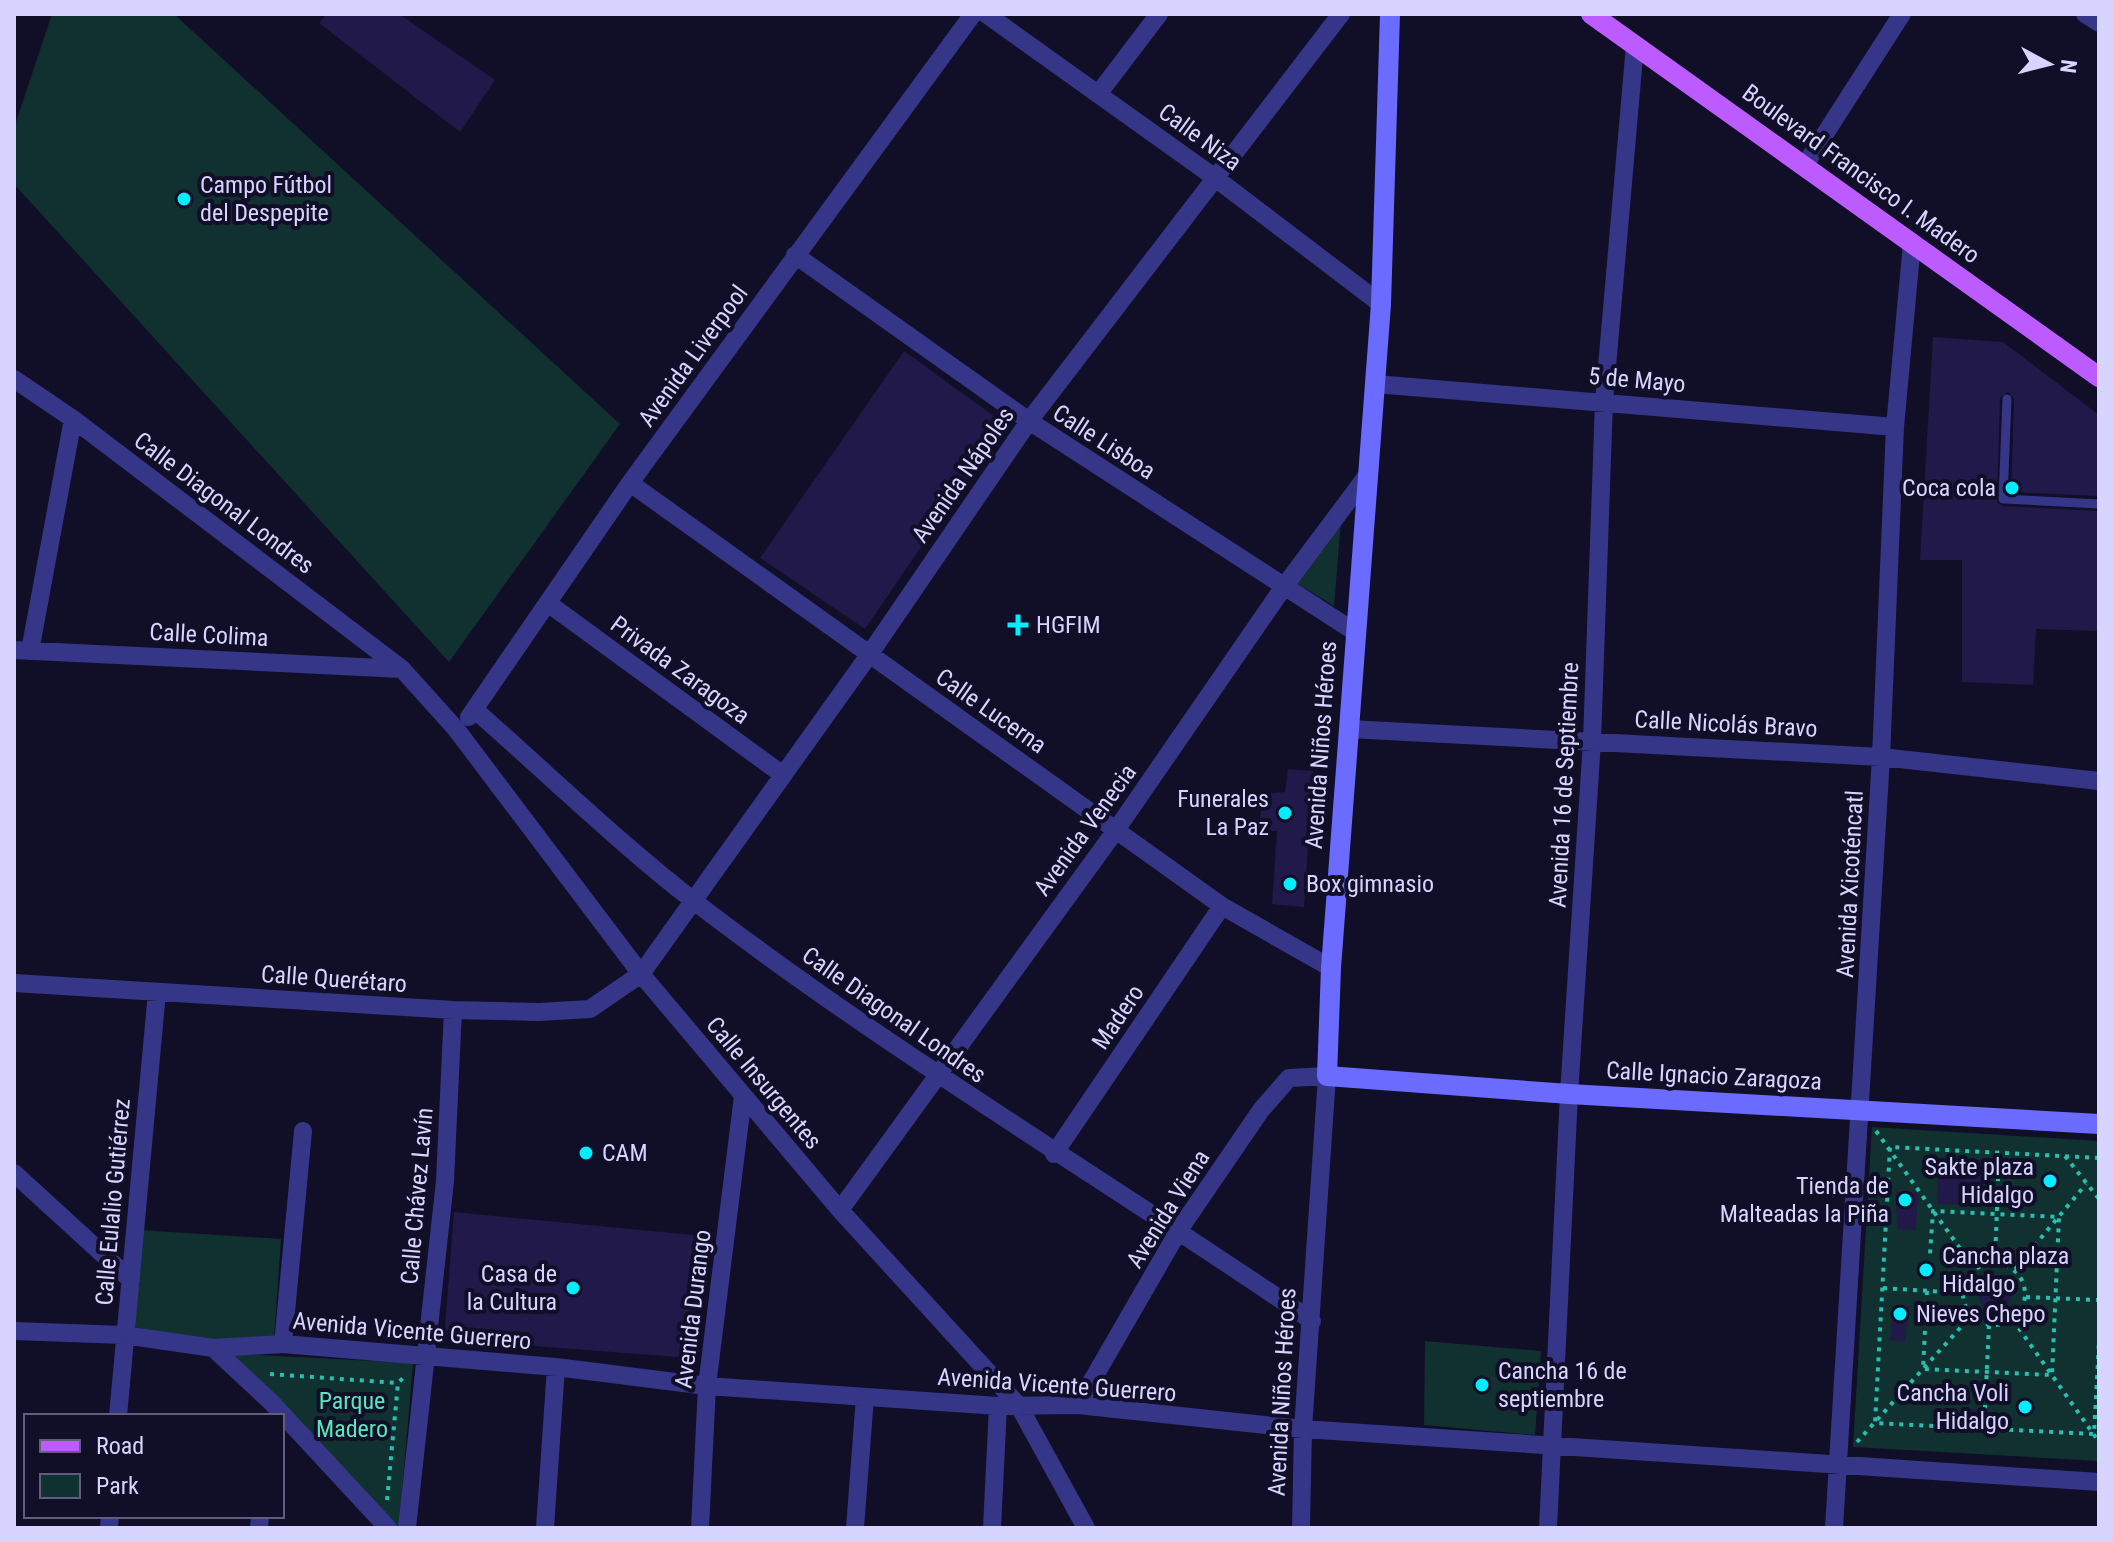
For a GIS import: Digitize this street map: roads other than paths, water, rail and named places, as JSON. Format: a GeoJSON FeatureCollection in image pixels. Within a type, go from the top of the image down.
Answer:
{"type":"FeatureCollection","features":[{"type":"Feature","properties":{"kind":"main road","name":"Boulevard Francisco I. Madero"},"geometry":{"type":"LineString","coordinates":[[1595,15],[2098,373]]}},
{"type":"Feature","properties":{"kind":"street","name":"Avenida Liverpool"},"geometry":{"type":"LineString","coordinates":[[456,729],[475,710],[630,483],[973,14]]}},
{"type":"Feature","properties":{"kind":"street","name":"Calle Niza"},"geometry":{"type":"LineString","coordinates":[[986,14],[1214,177],[1381,304]]}},
{"type":"Feature","properties":{"kind":"street"},"geometry":{"type":"LineString","coordinates":[[1099,93],[1159,14]]}},
{"type":"Feature","properties":{"kind":"street","name":"Avenida Nápoles"},"geometry":{"type":"LineString","coordinates":[[641,974],[869,655],[1029,421],[1341,14]]}},
{"type":"Feature","properties":{"kind":"street","name":"Avenida Niños Héroes"},"geometry":{"type":"LineString","coordinates":[[1301,1528],[1303,1429],[1327,1076],[1331,968],[1381,304],[1390,14]]}},
{"type":"Feature","properties":{"kind":"street"},"geometry":{"type":"LineString","coordinates":[[1805,165],[1902,14]]}},
{"type":"Feature","properties":{"kind":"street"},"geometry":{"type":"LineString","coordinates":[[2085,14],[2099,23]]}},
{"type":"Feature","properties":{"kind":"street","name":"Avenida 16 de Septiembre"},"geometry":{"type":"LineString","coordinates":[[1548,1528],[1569,1094],[1592,741],[1604,401],[1635,45]]}},
{"type":"Feature","properties":{"kind":"street","name":"Avenida Xicoténcatl"},"geometry":{"type":"LineString","coordinates":[[1834,1528],[1881,757],[1895,427],[1912,243]]}},
{"type":"Feature","properties":{"kind":"street","name":"Calle Lisboa"},"geometry":{"type":"LineString","coordinates":[[795,255],[1029,421],[1355,632]]}},
{"type":"Feature","properties":{"kind":"street","name":"Calle Diagonal Londres"},"geometry":{"type":"LineString","coordinates":[[14,379],[73,419],[402,669]]}},
{"type":"Feature","properties":{"kind":"street","name":"5 de Mayo"},"geometry":{"type":"LineString","coordinates":[[1375,384],[1895,427]]}},
{"type":"Feature","properties":{"kind":"street"},"geometry":{"type":"LineString","coordinates":[[22,650],[73,419]]}},
{"type":"Feature","properties":{"kind":"street","name":"Avenida Venecia"},"geometry":{"type":"LineString","coordinates":[[840,1210],[935,1075],[1116,830],[1283,588],[1366,477]]}},
{"type":"Feature","properties":{"kind":"street","name":"Calle Lucerna"},"geometry":{"type":"LineString","coordinates":[[630,483],[1222,906],[1331,968]]}},
{"type":"Feature","properties":{"kind":"street","name":"Privada Zaragoza"},"geometry":{"type":"LineString","coordinates":[[549,604],[783,775]]}},
{"type":"Feature","properties":{"kind":"street","name":"Calle Colima"},"geometry":{"type":"LineString","coordinates":[[22,650],[402,669]]}},
{"type":"Feature","properties":{"kind":"street","name":"Calle Insurgentes"},"geometry":{"type":"LineString","coordinates":[[402,669],[456,729],[641,974],[743,1096],[840,1210],[1019,1406],[1086,1528]]}},
{"type":"Feature","properties":{"kind":"street","name":"Calle Diagonal Londres"},"geometry":{"type":"LineString","coordinates":[[475,710],[693,901],[935,1075],[1054,1154],[1179,1230],[1312,1321]]}},
{"type":"Feature","properties":{"kind":"street","name":"Calle Nicolás Bravo"},"geometry":{"type":"LineString","coordinates":[[1349,729],[1881,757],[2099,781]]}},
{"type":"Feature","properties":{"kind":"street","name":"Madero"},"geometry":{"type":"LineString","coordinates":[[1054,1154],[1222,906]]}},
{"type":"Feature","properties":{"kind":"street","name":"Calle Querétaro"},"geometry":{"type":"LineString","coordinates":[[14,983],[453,1010],[590,1009],[641,974]]}},
{"type":"Feature","properties":{"kind":"street","name":"Calle Eulalio Gutiérrez"},"geometry":{"type":"LineString","coordinates":[[118,1414],[157,992]]}},
{"type":"Feature","properties":{"kind":"street","name":"Calle Chávez Lavín"},"geometry":{"type":"LineString","coordinates":[[407,1528],[445,1181],[453,1010]]}},
{"type":"Feature","properties":{"kind":"street","name":"Avenida Viena"},"geometry":{"type":"LineString","coordinates":[[1078,1405],[1179,1230],[1278,1087],[1289,1078],[1303,1074],[1327,1076]]}},
{"type":"Feature","properties":{"kind":"street","name":"Calle Ignacio Zaragoza"},"geometry":{"type":"LineString","coordinates":[[1327,1076],[1569,1094],[2099,1124]]}},
{"type":"Feature","properties":{"kind":"street","name":"Avenida Durango"},"geometry":{"type":"LineString","coordinates":[[700,1528],[707,1386],[743,1096]]}},
{"type":"Feature","properties":{"kind":"street"},"geometry":{"type":"LineString","coordinates":[[283,1344],[303,1131]]}},
{"type":"Feature","properties":{"kind":"street"},"geometry":{"type":"LineString","coordinates":[[14,1173],[131,1280]]}},
{"type":"Feature","properties":{"kind":"street","name":"Avenida Vicente Guerrero"},"geometry":{"type":"LineString","coordinates":[[14,1331],[124,1335],[213,1348],[283,1344],[556,1367],[707,1386],[998,1406],[1078,1405],[1303,1429],[2099,1482]]}},
{"type":"Feature","properties":{"kind":"street"},"geometry":{"type":"LineString","coordinates":[[213,1348],[273,1401],[388,1528]]}},
{"type":"Feature","properties":{"kind":"street"},"geometry":{"type":"LineString","coordinates":[[545,1528],[556,1367]]}},
{"type":"Feature","properties":{"kind":"street"},"geometry":{"type":"LineString","coordinates":[[855,1528],[865,1397]]}},
{"type":"Feature","properties":{"kind":"street"},"geometry":{"type":"LineString","coordinates":[[992,1528],[998,1406]]}},
{"type":"Feature","properties":{"kind":"lane"},"geometry":{"type":"LineString","coordinates":[[2007,399],[2003,499],[2099,504]]}},
{"type":"Feature","properties":{"kind":"place","name":"Campo Fútbol del Despepite"},"geometry":{"type":"Point","coordinates":[184,199]}},
{"type":"Feature","properties":{"kind":"place","name":"Coca cola"},"geometry":{"type":"Point","coordinates":[2012,488]}},
{"type":"Feature","properties":{"kind":"place","name":"HGFIM"},"geometry":{"type":"Point","coordinates":[1018,625]}},
{"type":"Feature","properties":{"kind":"place","name":"Funerales La Paz"},"geometry":{"type":"Point","coordinates":[1285,813]}},
{"type":"Feature","properties":{"kind":"place","name":"Box gimnasio"},"geometry":{"type":"Point","coordinates":[1290,884]}},
{"type":"Feature","properties":{"kind":"place","name":"CAM"},"geometry":{"type":"Point","coordinates":[586,1153]}},
{"type":"Feature","properties":{"kind":"place","name":"Sakte plaza Hidalgo"},"geometry":{"type":"Point","coordinates":[2050,1181]}},
{"type":"Feature","properties":{"kind":"place","name":"Tienda de Malteadas la Piña"},"geometry":{"type":"Point","coordinates":[1905,1200]}},
{"type":"Feature","properties":{"kind":"place","name":"Cancha plaza Hidalgo"},"geometry":{"type":"Point","coordinates":[1926,1270]}},
{"type":"Feature","properties":{"kind":"place","name":"Casa de la Cultura"},"geometry":{"type":"Point","coordinates":[573,1288]}},
{"type":"Feature","properties":{"kind":"place","name":"Nieves Chepo"},"geometry":{"type":"Point","coordinates":[1900,1314]}},
{"type":"Feature","properties":{"kind":"place","name":"Cancha 16 de septiembre"},"geometry":{"type":"Point","coordinates":[1482,1385]}},
{"type":"Feature","properties":{"kind":"place","name":"Cancha Voli Hidalgo"},"geometry":{"type":"Point","coordinates":[2025,1407]}},
{"type":"Feature","properties":{"kind":"park label","name":"Parque Madero"},"geometry":{"type":"Point","coordinates":[352,1415]}}]}
